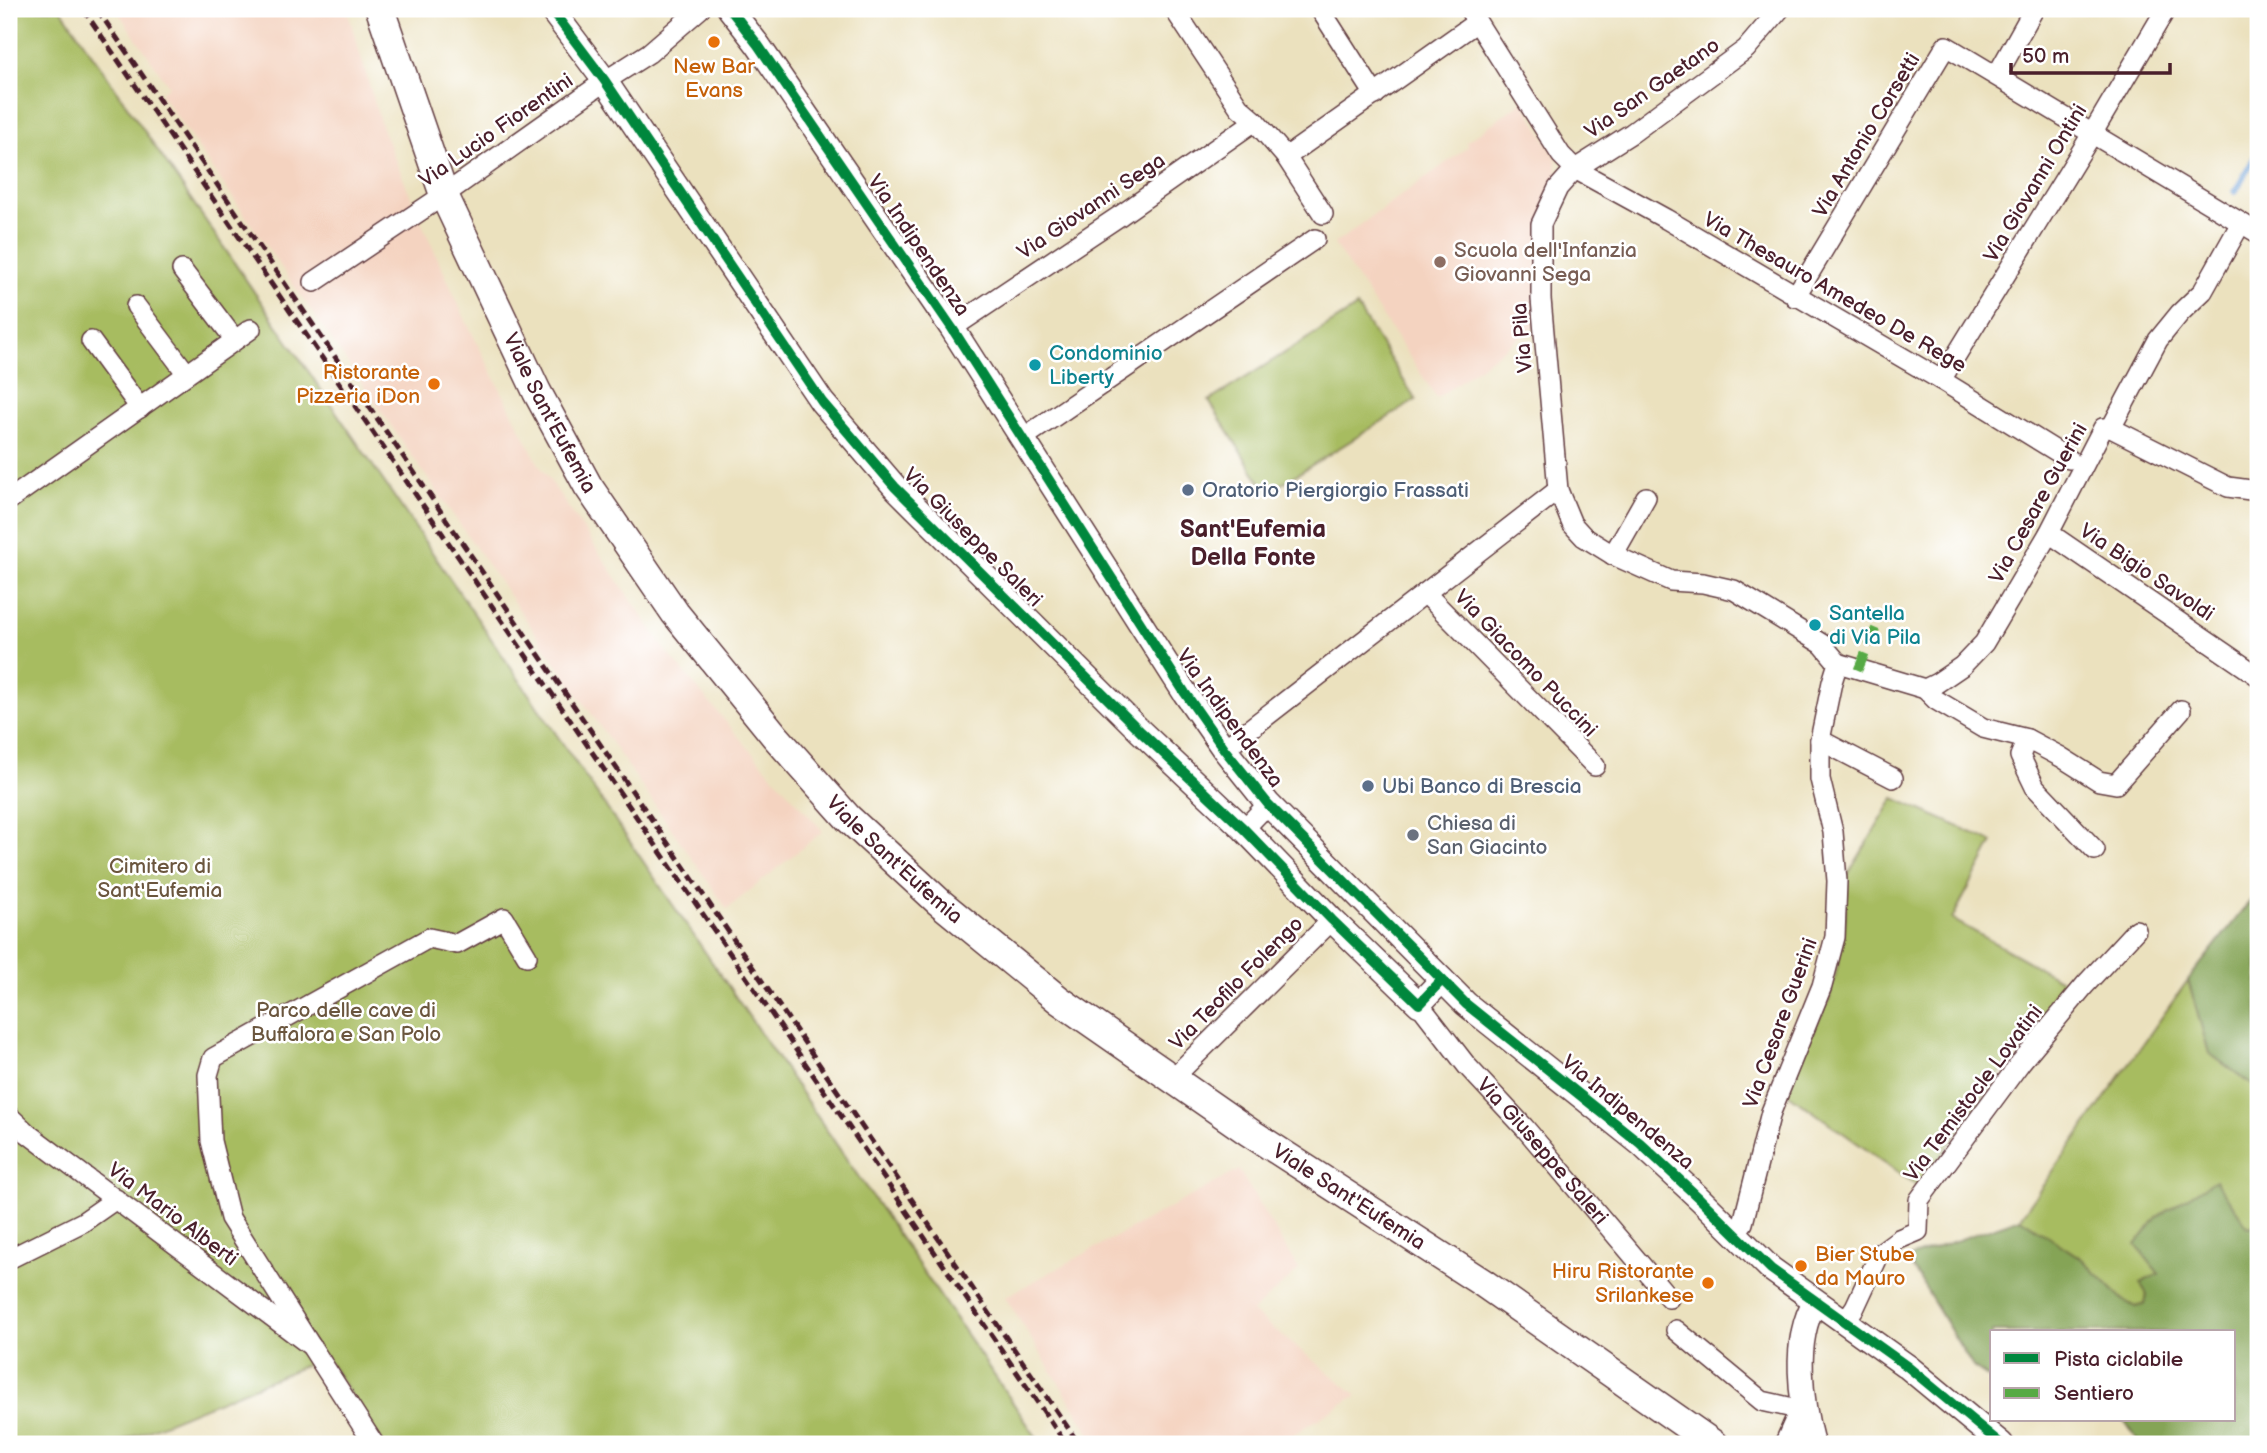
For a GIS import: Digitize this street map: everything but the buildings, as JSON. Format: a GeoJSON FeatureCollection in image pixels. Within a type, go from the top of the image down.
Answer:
{"type":"FeatureCollection","features":[{"type":"Feature","properties":{"kind":"main road","name":"Viale Sant'Eufemia"},"geometry":{"type":"LineString","coordinates":[[380,9],[444,195],[537,392],[588,486],[675,613],[766,726],[848,818],[939,902],[1059,1000],[1351,1199],[1483,1283],[1713,1444]]}},
{"type":"Feature","properties":{"kind":"street","name":"Via Giuseppe Saleri"},"geometry":{"type":"LineString","coordinates":[[551,9],[605,81],[822,402],[895,487],[1419,1004],[1467,1066],[1524,1127],[1669,1298]]}},
{"type":"Feature","properties":{"kind":"street","name":"Via Lucio Fiorentini"},"geometry":{"type":"LineString","coordinates":[[314,282],[649,53],[700,9]]}},
{"type":"Feature","properties":{"kind":"street","name":"Via Indipendenza"},"geometry":{"type":"LineString","coordinates":[[730,9],[758,45],[952,328],[1185,693],[1224,749],[1268,804],[1466,1004],[1640,1143],[1771,1269],[1908,1367],[2001,1444]]}},
{"type":"Feature","properties":{"kind":"street"},"geometry":{"type":"LineString","coordinates":[[1174,9],[1239,107],[1286,157],[1322,214]]}},
{"type":"Feature","properties":{"kind":"street"},"geometry":{"type":"LineString","coordinates":[[1320,9],[1375,95]]}},
{"type":"Feature","properties":{"kind":"street","name":"Via San Gaetano"},"geometry":{"type":"LineString","coordinates":[[1575,169],[1632,132],[1746,49],[1780,9]]}},
{"type":"Feature","properties":{"kind":"street"},"geometry":{"type":"LineString","coordinates":[[1997,75],[2034,9]]}},
{"type":"Feature","properties":{"kind":"street","name":"Via Giovanni Ontini"},"geometry":{"type":"LineString","coordinates":[[1941,380],[2092,134],[2165,9]]}},
{"type":"Feature","properties":{"kind":"street"},"geometry":{"type":"LineString","coordinates":[[1286,157],[1375,95],[1473,15],[1561,155],[1575,169]]}},
{"type":"Feature","properties":{"kind":"street","name":"Via Antonio Corsetti"},"geometry":{"type":"LineString","coordinates":[[1795,296],[1946,46],[2255,230],[2158,340],[2111,428]]}},
{"type":"Feature","properties":{"kind":"street","name":"Via Giovanni Sega"},"geometry":{"type":"LineString","coordinates":[[952,328],[1255,121]]}},
{"type":"Feature","properties":{"kind":"street","name":"Via Thesauro Amedeo De Rege"},"geometry":{"type":"LineString","coordinates":[[1575,169],[1666,219],[1941,380],[2069,459]]}},
{"type":"Feature","properties":{"kind":"street","name":"Via Pila"},"geometry":{"type":"LineString","coordinates":[[1575,169],[1558,188],[1541,224],[1541,299],[1558,490],[1572,524],[1584,537],[1613,555],[1671,581],[1703,583],[1734,590],[1822,644],[1838,663]]}},
{"type":"Feature","properties":{"kind":"street"},"geometry":{"type":"LineString","coordinates":[[1023,438],[1315,239]]}},
{"type":"Feature","properties":{"kind":"street"},"geometry":{"type":"LineString","coordinates":[[9,500],[243,334],[182,270]]}},
{"type":"Feature","properties":{"kind":"street"},"geometry":{"type":"LineString","coordinates":[[136,306],[187,374]]}},
{"type":"Feature","properties":{"kind":"street"},"geometry":{"type":"LineString","coordinates":[[91,341],[140,408]]}},
{"type":"Feature","properties":{"kind":"street","name":"Via Cesare Guerini"},"geometry":{"type":"LineString","coordinates":[[1924,689],[1962,666],[1984,643],[2049,533],[2103,428],[2111,428],[2228,487],[2258,491]]}},
{"type":"Feature","properties":{"kind":"street","name":"Via Giacomo Puccini"},"geometry":{"type":"LineString","coordinates":[[1224,749],[1558,490]]}},
{"type":"Feature","properties":{"kind":"street"},"geometry":{"type":"LineString","coordinates":[[1613,555],[1646,497]]}},
{"type":"Feature","properties":{"kind":"street","name":"Via Bigio Savoldi"},"geometry":{"type":"LineString","coordinates":[[2049,533],[2257,674]]}},
{"type":"Feature","properties":{"kind":"street","name":"Via Giacomo Puccini"},"geometry":{"type":"LineString","coordinates":[[1425,593],[1595,766]]}},
{"type":"Feature","properties":{"kind":"street"},"geometry":{"type":"LineString","coordinates":[[1838,663],[1924,689],[1936,700],[1983,728],[2028,739],[2099,781],[2116,783],[2180,710]]}},
{"type":"Feature","properties":{"kind":"street","name":"Via Cesare Guerini"},"geometry":{"type":"LineString","coordinates":[[1734,1234],[1743,1223],[1770,1112],[1822,986],[1835,937],[1838,881],[1833,832],[1820,779],[1821,740],[1838,663]]}},
{"type":"Feature","properties":{"kind":"street"},"geometry":{"type":"LineString","coordinates":[[2028,739],[2020,756],[2035,787],[2095,850]]}},
{"type":"Feature","properties":{"kind":"street"},"geometry":{"type":"LineString","coordinates":[[1821,740],[1893,778]]}},
{"type":"Feature","properties":{"kind":"street"},"geometry":{"type":"LineString","coordinates":[[1244,829],[1268,804]]}},
{"type":"Feature","properties":{"kind":"street","name":"Via Mario Alberti"},"geometry":{"type":"LineString","coordinates":[[374,1444],[230,1218],[211,1141],[208,1075],[213,1058],[429,938],[457,944],[503,918],[527,957]]}},
{"type":"Feature","properties":{"kind":"street","name":"Via Teofilo Folengo"},"geometry":{"type":"LineString","coordinates":[[1173,1079],[1332,920]]}},
{"type":"Feature","properties":{"kind":"street","name":"Via Temistocle Lovatini"},"geometry":{"type":"LineString","coordinates":[[1844,1323],[1855,1307],[1880,1253],[1899,1239],[1918,1231],[1919,1200],[2021,1062],[2085,985],[2136,930]]}},
{"type":"Feature","properties":{"kind":"street"},"geometry":{"type":"LineString","coordinates":[[1419,1004],[1442,980]]}},
{"type":"Feature","properties":{"kind":"street","name":"Via Mario Alberti"},"geometry":{"type":"LineString","coordinates":[[9,1116],[27,1133],[312,1346]]}},
{"type":"Feature","properties":{"kind":"street"},"geometry":{"type":"LineString","coordinates":[[9,1259],[83,1222],[116,1199]]}},
{"type":"Feature","properties":{"kind":"street"},"geometry":{"type":"LineString","coordinates":[[1812,1444],[1802,1409],[1802,1337],[1806,1315],[1815,1302]]}},
{"type":"Feature","properties":{"kind":"street"},"geometry":{"type":"LineString","coordinates":[[1676,1330],[1762,1401],[1802,1409]]}},
{"type":"Feature","properties":{"kind":"street"},"geometry":{"type":"LineString","coordinates":[[1787,1444],[1802,1409]]}},
{"type":"Feature","properties":{"kind":"shaded area"},"geometry":{"type":"Polygon","coordinates":[[[116,9],[347,9],[382,128],[424,228],[466,321],[538,463],[667,652],[823,831],[727,909],[160,93],[169,86],[116,9]]]}},
{"type":"Feature","properties":{"kind":"shaded area","name":"Scuola dell'Infanzia Giovanni Sega"},"geometry":{"type":"Polygon","coordinates":[[[1523,101],[1556,158],[1557,167],[1557,175],[1545,199],[1539,323],[1437,398],[1334,244],[1468,147],[1466,142],[1523,101]]]}},
{"type":"Feature","properties":{"kind":"shaded area"},"geometry":{"type":"Polygon","coordinates":[[[1239,1170],[1299,1270],[1252,1312],[1357,1395],[1278,1444],[1097,1444],[1005,1297],[1239,1170]]]}},
{"type":"Feature","properties":{"kind":"green space","name":"Parco delle cave di Buffalora e San Polo"},"geometry":{"type":"Polygon","coordinates":[[[9,9],[61,9],[1041,1444],[383,1444],[326,1357],[115,1444],[9,1444],[9,9]]]}},
{"type":"Feature","properties":{"kind":"green space"},"geometry":{"type":"Polygon","coordinates":[[[1357,307],[1416,400],[1267,493],[1209,401],[1357,307]]]}},
{"type":"Feature","properties":{"kind":"green space"},"geometry":{"type":"Polygon","coordinates":[[[1894,798],[1993,842],[1952,919],[2070,985],[2024,1039],[1919,1187],[1783,1090],[1829,1000],[1845,923],[1847,876],[1894,798]]]}},
{"type":"Feature","properties":{"kind":"green space"},"geometry":{"type":"Polygon","coordinates":[[[2258,891],[2258,1089],[2209,1053],[2188,980],[2258,891]]]}},
{"type":"Feature","properties":{"kind":"green space"},"geometry":{"type":"Polygon","coordinates":[[[2188,980],[2209,1053],[2258,1089],[2258,1225],[2159,1275],[2147,1294],[2146,1304],[2135,1307],[2123,1300],[2082,1259],[2020,1218],[2188,980]]]}},
{"type":"Feature","properties":{"kind":"green space"},"geometry":{"type":"Polygon","coordinates":[[[2215,1180],[2248,1227],[2258,1225],[2258,1444],[2137,1444],[2139,1442],[2125,1422],[2236,1422],[2236,1330],[1990,1330],[1990,1379],[1973,1367],[1907,1258],[2020,1218],[2082,1259],[2123,1300],[2135,1307],[2145,1304],[2147,1294],[2140,1283],[2159,1274],[2136,1245],[2157,1217],[2215,1180]]]}},
{"type":"Feature","properties":{"kind":"waterway"},"geometry":{"type":"LineString","coordinates":[[2235,192],[2258,151]]}},
{"type":"Feature","properties":{"kind":"railway"},"geometry":{"type":"LineString","coordinates":[[83,9],[1066,1444]]}},
{"type":"Feature","properties":{"kind":"railway"},"geometry":{"type":"LineString","coordinates":[[97,9],[1079,1444]]}},
{"type":"Feature","properties":{"kind":"marked path"},"geometry":{"type":"LineString","coordinates":[[1858,670],[1883,611]]}},
{"type":"Feature","properties":{"kind":"cycle path"},"geometry":{"type":"LineString","coordinates":[[551,9],[605,81],[822,402],[895,487],[1419,1004],[1442,980]]}},
{"type":"Feature","properties":{"kind":"cycle path"},"geometry":{"type":"LineString","coordinates":[[730,9],[758,45],[952,328],[1185,693],[1224,749],[1268,804],[1466,1004],[1640,1143],[1771,1269],[1908,1367],[2001,1444]]}},
{"type":"Feature","properties":{"kind":"place","name":"New Bar Evans"},"geometry":{"type":"Point","coordinates":[714,42]}},
{"type":"Feature","properties":{"kind":"place","name":"Scuola dell'Infanzia Giovanni Sega"},"geometry":{"type":"Point","coordinates":[1440,262]}},
{"type":"Feature","properties":{"kind":"place","name":"Condominio Liberty"},"geometry":{"type":"Point","coordinates":[1035,365]}},
{"type":"Feature","properties":{"kind":"place","name":"Ristorante Pizzeria iDon"},"geometry":{"type":"Point","coordinates":[434,384]}},
{"type":"Feature","properties":{"kind":"place","name":"Oratorio Piergiorgio Frassati"},"geometry":{"type":"Point","coordinates":[1188,490]}},
{"type":"Feature","properties":{"kind":"place","name":"Santella di Via Pila"},"geometry":{"type":"Point","coordinates":[1815,625]}},
{"type":"Feature","properties":{"kind":"place","name":"Ubi Banco di Brescia"},"geometry":{"type":"Point","coordinates":[1368,786]}},
{"type":"Feature","properties":{"kind":"place","name":"Chiesa di San Giacinto"},"geometry":{"type":"Point","coordinates":[1413,835]}},
{"type":"Feature","properties":{"kind":"place","name":"Bier Stube da Mauro"},"geometry":{"type":"Point","coordinates":[1801,1266]}},
{"type":"Feature","properties":{"kind":"place","name":"Hiru Ristorante Srilankese"},"geometry":{"type":"Point","coordinates":[1708,1283]}},
{"type":"Feature","properties":{"kind":"district","name":"Sant'Eufemia Della Fonte"},"geometry":{"type":"Point","coordinates":[1253,543]}},
{"type":"Feature","properties":{"kind":"park label","name":"Cimitero di Sant'Eufemia"},"geometry":{"type":"Point","coordinates":[160,878]}}]}
